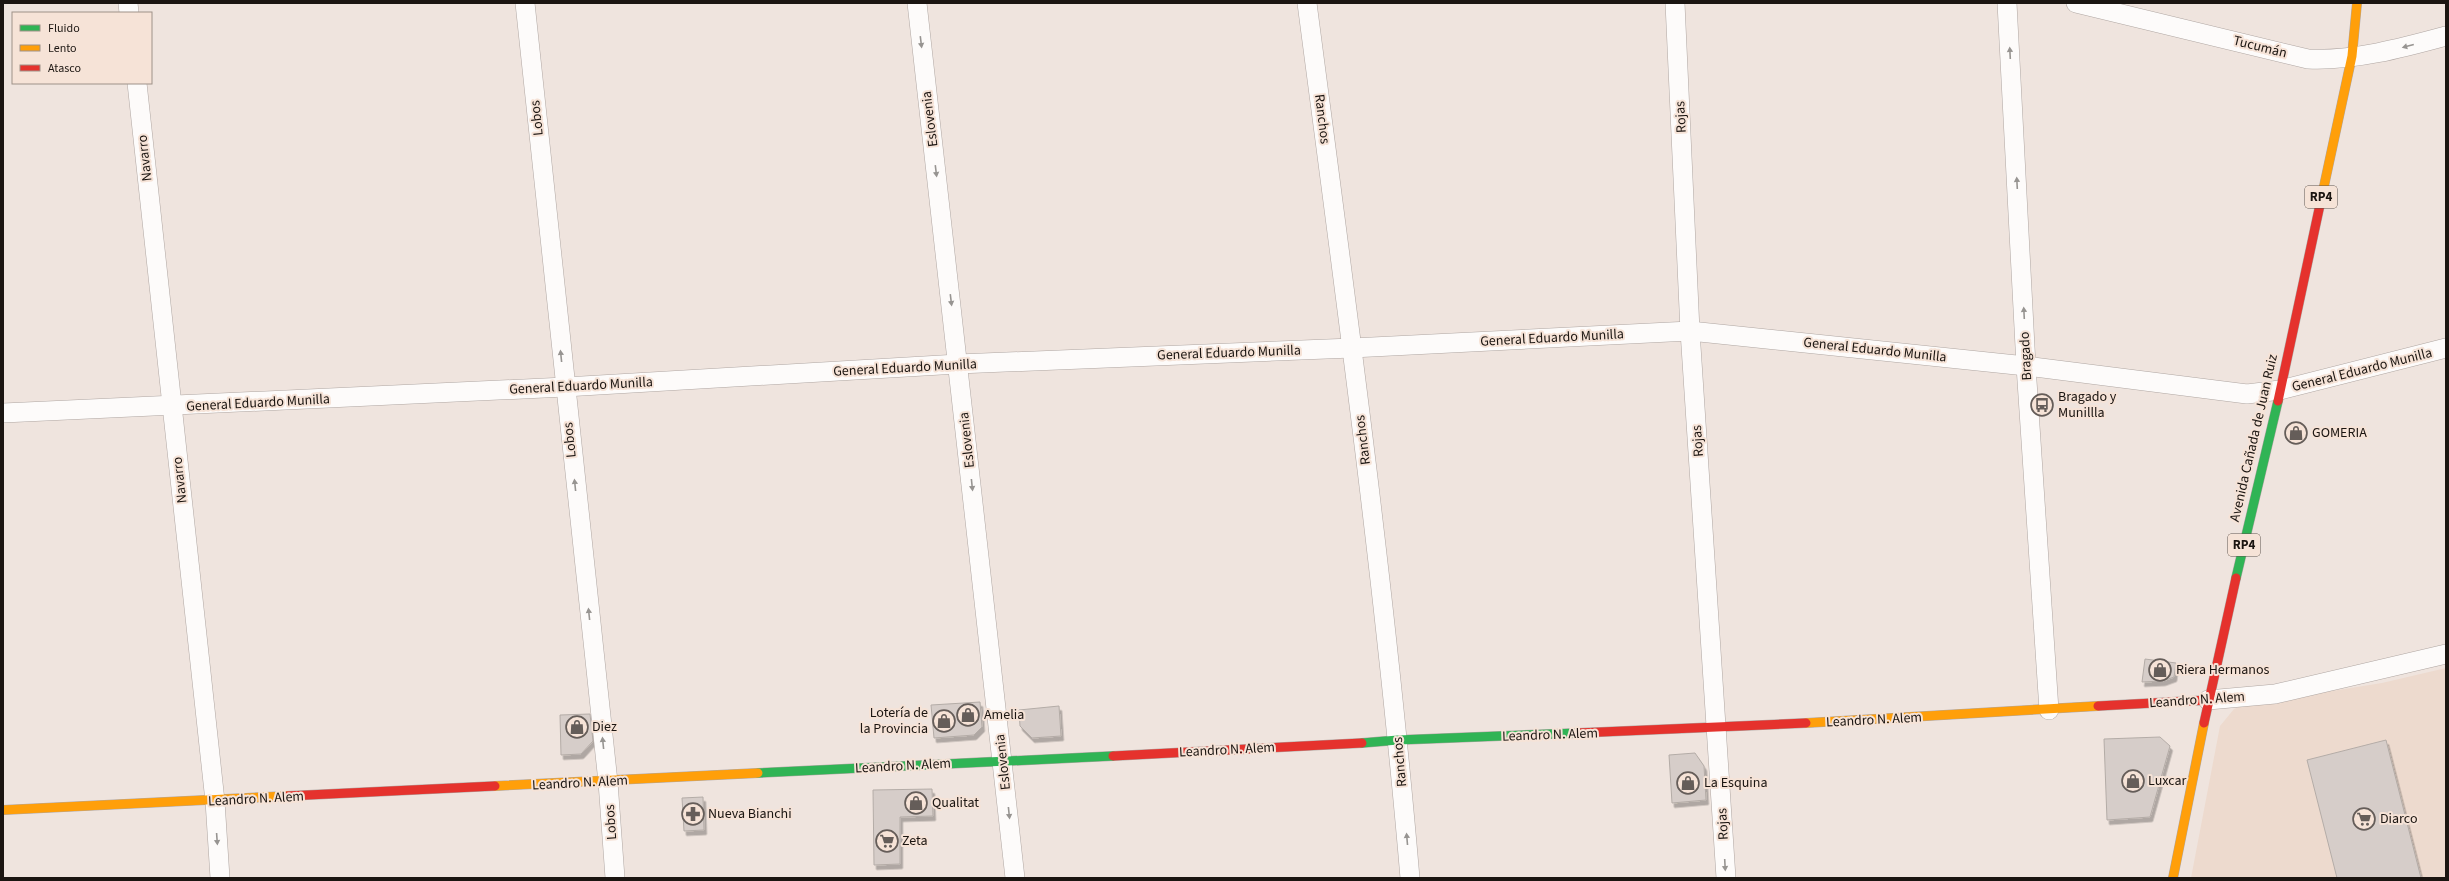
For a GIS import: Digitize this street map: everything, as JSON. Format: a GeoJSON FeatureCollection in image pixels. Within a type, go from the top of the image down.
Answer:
{"type":"FeatureCollection","features":[{"type":"Feature","properties":{"kind":"street","name":"Lobos"},"geometry":{"type":"LineString","coordinates":[[525,3],[608,782],[615,878]]}},
{"type":"Feature","properties":{"kind":"street","name":"Eslovenia"},"geometry":{"type":"LineString","coordinates":[[917,3],[1015,878]]}},
{"type":"Feature","properties":{"kind":"street","name":"Ranchos"},"geometry":{"type":"LineString","coordinates":[[1307,3],[1352,348],[1398,740],[1410,878]]}},
{"type":"Feature","properties":{"kind":"street","name":"Rojas"},"geometry":{"type":"LineString","coordinates":[[1675,3],[1690,331],[1718,728],[1726,878]]}},
{"type":"Feature","properties":{"kind":"street","name":"Bragado"},"geometry":{"type":"LineString","coordinates":[[2007,3],[2026,366],[2049,710]]}},
{"type":"Feature","properties":{"kind":"street","name":"Tucumán"},"geometry":{"type":"LineString","coordinates":[[2076,3],[2308,59],[2326,60],[2402,48],[2446,36]]}},
{"type":"Feature","properties":{"kind":"street","name":"Avenida Cañada de Juan Ruiz"},"geometry":{"type":"LineString","coordinates":[[2173,878],[2208,700],[2280,390],[2352,56],[2358,3]]}},
{"type":"Feature","properties":{"kind":"street","name":"Navarro"},"geometry":{"type":"LineString","coordinates":[[137,84],[215,801],[220,878]]}},
{"type":"Feature","properties":{"kind":"street","name":"General Eduardo Munilla"},"geometry":{"type":"LineString","coordinates":[[3,413],[172,407],[565,387],[958,364],[1352,348],[1690,331],[2026,366],[2247,394],[2280,390],[2446,348]]}},
{"type":"Feature","properties":{"kind":"street","name":"Leandro N. Alem"},"geometry":{"type":"LineString","coordinates":[[3,810],[608,782],[1356,744],[1398,740],[1718,728],[2208,700],[2274,694],[2446,654]]}},
{"type":"Feature","properties":{"kind":"shaded area"},"geometry":{"type":"Polygon","coordinates":[[[2446,668],[2446,878],[2191,878],[2220,726],[2234,709],[2244,705],[2382,683],[2446,668]]]}},
{"type":"Feature","properties":{"kind":"building","name":"Riera Hermanos"},"geometry":{"type":"Polygon","coordinates":[[[2145,659],[2176,663],[2174,677],[2163,681],[2142,682],[2145,659]]]}},
{"type":"Feature","properties":{"kind":"building"},"geometry":{"type":"Polygon","coordinates":[[[980,702],[982,727],[974,735],[934,738],[931,705],[980,702]]]}},
{"type":"Feature","properties":{"kind":"building"},"geometry":{"type":"Polygon","coordinates":[[[1059,706],[1061,736],[1032,738],[1020,726],[1019,710],[1059,706]]]}},
{"type":"Feature","properties":{"kind":"building","name":"Diez"},"geometry":{"type":"Polygon","coordinates":[[[590,714],[593,741],[581,754],[561,755],[560,715],[590,714]]]}},
{"type":"Feature","properties":{"kind":"building","name":"Luxcar"},"geometry":{"type":"Polygon","coordinates":[[[2160,737],[2170,746],[2150,817],[2107,820],[2104,739],[2160,737]]]}},
{"type":"Feature","properties":{"kind":"building","name":"Diarco"},"geometry":{"type":"Polygon","coordinates":[[[2386,740],[2421,878],[2337,878],[2307,760],[2386,740]]]}},
{"type":"Feature","properties":{"kind":"building","name":"La Esquina"},"geometry":{"type":"Polygon","coordinates":[[[1695,753],[1704,766],[1706,800],[1672,803],[1669,755],[1695,753]]]}},
{"type":"Feature","properties":{"kind":"building","name":"Zeta"},"geometry":{"type":"Polygon","coordinates":[[[932,789],[933,816],[900,817],[900,864],[874,865],[873,790],[932,789]]]}},
{"type":"Feature","properties":{"kind":"building","name":"Nueva Bianchi"},"geometry":{"type":"Polygon","coordinates":[[[703,797],[704,830],[684,831],[682,798],[703,797]]]}},
{"type":"Feature","properties":{"kind":"traffic: fast"},"geometry":{"type":"LineString","coordinates":[[2236,578],[2278,401]]}},
{"type":"Feature","properties":{"kind":"traffic: fast"},"geometry":{"type":"LineString","coordinates":[[1362,743],[1398,740],[1578,733]]}},
{"type":"Feature","properties":{"kind":"traffic: fast"},"geometry":{"type":"LineString","coordinates":[[758,773],[1113,756]]}},
{"type":"Feature","properties":{"kind":"traffic: slow"},"geometry":{"type":"LineString","coordinates":[[2321,200],[2352,56],[2357,3]]}},
{"type":"Feature","properties":{"kind":"traffic: slow"},"geometry":{"type":"LineString","coordinates":[[1806,723],[2098,706]]}},
{"type":"Feature","properties":{"kind":"traffic: slow"},"geometry":{"type":"LineString","coordinates":[[2173,878],[2204,723]]}},
{"type":"Feature","properties":{"kind":"traffic: slow"},"geometry":{"type":"LineString","coordinates":[[495,786],[758,773]]}},
{"type":"Feature","properties":{"kind":"traffic: slow"},"geometry":{"type":"LineString","coordinates":[[3,810],[287,796]]}},
{"type":"Feature","properties":{"kind":"traffic: jam"},"geometry":{"type":"LineString","coordinates":[[2278,401],[2321,200]]}},
{"type":"Feature","properties":{"kind":"traffic: jam"},"geometry":{"type":"LineString","coordinates":[[2204,723],[2236,578]]}},
{"type":"Feature","properties":{"kind":"traffic: jam"},"geometry":{"type":"LineString","coordinates":[[2098,706],[2208,700]]}},
{"type":"Feature","properties":{"kind":"traffic: jam"},"geometry":{"type":"LineString","coordinates":[[1578,733],[1806,723]]}},
{"type":"Feature","properties":{"kind":"traffic: jam"},"geometry":{"type":"LineString","coordinates":[[1113,756],[1362,743]]}},
{"type":"Feature","properties":{"kind":"traffic: jam"},"geometry":{"type":"LineString","coordinates":[[287,796],[495,786]]}},
{"type":"Feature","properties":{"kind":"place","name":"Bragado y Munillla"},"geometry":{"type":"Point","coordinates":[2042,405]}},
{"type":"Feature","properties":{"kind":"place","name":"GOMERIA"},"geometry":{"type":"Point","coordinates":[2296,433]}},
{"type":"Feature","properties":{"kind":"place","name":"Riera Hermanos"},"geometry":{"type":"Point","coordinates":[2160,670]}},
{"type":"Feature","properties":{"kind":"place","name":"Amelia"},"geometry":{"type":"Point","coordinates":[968,715]}},
{"type":"Feature","properties":{"kind":"place","name":"Lotería de la Provincia"},"geometry":{"type":"Point","coordinates":[944,721]}},
{"type":"Feature","properties":{"kind":"place","name":"Diez"},"geometry":{"type":"Point","coordinates":[577,727]}},
{"type":"Feature","properties":{"kind":"place","name":"Luxcar"},"geometry":{"type":"Point","coordinates":[2133,781]}},
{"type":"Feature","properties":{"kind":"place","name":"La Esquina"},"geometry":{"type":"Point","coordinates":[1688,783]}},
{"type":"Feature","properties":{"kind":"place","name":"Qualitat"},"geometry":{"type":"Point","coordinates":[916,803]}},
{"type":"Feature","properties":{"kind":"place","name":"Nueva Bianchi"},"geometry":{"type":"Point","coordinates":[693,814]}},
{"type":"Feature","properties":{"kind":"place","name":"Diarco"},"geometry":{"type":"Point","coordinates":[2364,819]}},
{"type":"Feature","properties":{"kind":"place","name":"Zeta"},"geometry":{"type":"Point","coordinates":[887,841]}}]}
